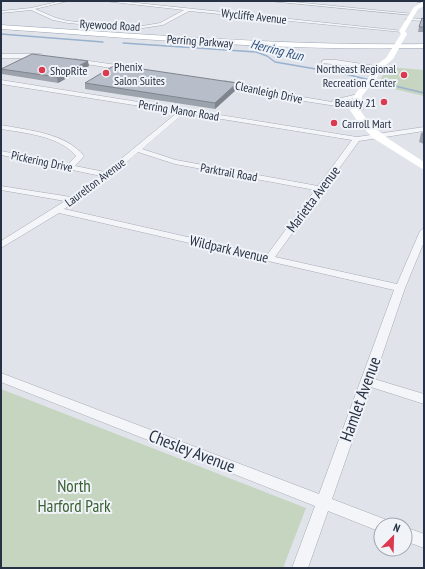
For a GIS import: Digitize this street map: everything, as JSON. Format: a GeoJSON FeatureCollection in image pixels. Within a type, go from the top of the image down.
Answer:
{"type":"FeatureCollection","features":[{"type":"Feature","properties":{"kind":"main road","name":"Perring Parkway"},"geometry":{"type":"LineString","coordinates":[[1,24],[250,41],[338,44],[379,41],[424,46]]}},
{"type":"Feature","properties":{"kind":"main road","name":"Perring Parkway"},"geometry":{"type":"LineString","coordinates":[[1,27],[253,45],[315,47],[424,40]]}},
{"type":"Feature","properties":{"kind":"main road"},"geometry":{"type":"LineString","coordinates":[[403,32],[424,40]]}},
{"type":"Feature","properties":{"kind":"main road"},"geometry":{"type":"LineString","coordinates":[[86,33],[114,38],[115,41],[112,43]]}},
{"type":"Feature","properties":{"kind":"main road"},"geometry":{"type":"LineString","coordinates":[[315,47],[366,50],[381,56]]}},
{"type":"Feature","properties":{"kind":"street"},"geometry":{"type":"LineString","coordinates":[[1,12],[66,1]]}},
{"type":"Feature","properties":{"kind":"street","name":"Wycliffe Avenue"},"geometry":{"type":"LineString","coordinates":[[106,1],[403,32]]}},
{"type":"Feature","properties":{"kind":"street"},"geometry":{"type":"LineString","coordinates":[[271,1],[410,16],[424,20]]}},
{"type":"Feature","properties":{"kind":"street"},"geometry":{"type":"LineString","coordinates":[[416,1],[424,2]]}},
{"type":"Feature","properties":{"kind":"street"},"geometry":{"type":"LineString","coordinates":[[379,67],[378,62],[381,56],[403,32],[410,16],[416,8],[424,2]]}},
{"type":"Feature","properties":{"kind":"street","name":"Ryewood Road"},"geometry":{"type":"LineString","coordinates":[[31,8],[64,21],[130,28],[160,24],[189,9]]}},
{"type":"Feature","properties":{"kind":"street"},"geometry":{"type":"LineString","coordinates":[[393,43],[386,63],[379,67],[371,81],[371,84],[355,110],[360,120],[424,167]]}},
{"type":"Feature","properties":{"kind":"street"},"geometry":{"type":"LineString","coordinates":[[1,56],[46,57]]}},
{"type":"Feature","properties":{"kind":"street"},"geometry":{"type":"LineString","coordinates":[[67,60],[128,69]]}},
{"type":"Feature","properties":{"kind":"street"},"geometry":{"type":"LineString","coordinates":[[324,62],[379,67]]}},
{"type":"Feature","properties":{"kind":"street","name":"Perring Manor Road"},"geometry":{"type":"LineString","coordinates":[[1,82],[357,139],[424,129]]}},
{"type":"Feature","properties":{"kind":"street","name":"Cleanleigh Drive"},"geometry":{"type":"LineString","coordinates":[[216,82],[251,87],[272,94],[323,102],[359,104]]}},
{"type":"Feature","properties":{"kind":"street"},"geometry":{"type":"LineString","coordinates":[[323,102],[359,104]]}},
{"type":"Feature","properties":{"kind":"street","name":"Laurelton Avenue"},"geometry":{"type":"LineString","coordinates":[[1,245],[58,210],[107,176],[183,111]]}},
{"type":"Feature","properties":{"kind":"street"},"geometry":{"type":"LineString","coordinates":[[1,126],[34,133],[71,147],[78,152],[80,156],[76,162],[69,167]]}},
{"type":"Feature","properties":{"kind":"street","name":"Marietta Avenue"},"geometry":{"type":"LineString","coordinates":[[269,259],[357,139]]}},
{"type":"Feature","properties":{"kind":"street","name":"Parktrail Road"},"geometry":{"type":"LineString","coordinates":[[138,150],[189,164],[322,188]]}},
{"type":"Feature","properties":{"kind":"street","name":"Pickering Drive"},"geometry":{"type":"LineString","coordinates":[[1,153],[107,176]]}},
{"type":"Feature","properties":{"kind":"street"},"geometry":{"type":"LineString","coordinates":[[1,188],[73,200]]}},
{"type":"Feature","properties":{"kind":"street","name":"Wildpark Avenue"},"geometry":{"type":"LineString","coordinates":[[58,210],[400,288]]}},
{"type":"Feature","properties":{"kind":"street","name":"Hamlet Avenue"},"geometry":{"type":"LineString","coordinates":[[300,568],[400,288],[424,231]]}},
{"type":"Feature","properties":{"kind":"street","name":"Chesley Avenue"},"geometry":{"type":"LineString","coordinates":[[1,377],[373,521]]}},
{"type":"Feature","properties":{"kind":"street"},"geometry":{"type":"LineString","coordinates":[[367,381],[424,399]]}},
{"type":"Feature","properties":{"kind":"street"},"geometry":{"type":"LineString","coordinates":[[413,537],[424,541]]}},
{"type":"Feature","properties":{"kind":"green space","name":"Northeast Regional Recreation Center"},"geometry":{"type":"Polygon","coordinates":[[[388,67],[424,70],[424,96],[377,85],[388,67]]]}},
{"type":"Feature","properties":{"kind":"green space","name":"North Harford Park"},"geometry":{"type":"Polygon","coordinates":[[[1,389],[306,508],[283,568],[1,568],[1,389]]]}},
{"type":"Feature","properties":{"kind":"building"},"geometry":{"type":"Polygon","coordinates":[[[422,18],[424,19],[424,27],[419,27],[422,18]]]}},
{"type":"Feature","properties":{"kind":"building","name":"ShopRite"},"geometry":{"type":"Polygon","coordinates":[[[32,54],[88,61],[57,77],[1,69],[32,54]]]}},
{"type":"Feature","properties":{"kind":"building"},"geometry":{"type":"Polygon","coordinates":[[[115,65],[237,83],[215,103],[85,83],[115,65]]]}},
{"type":"Feature","properties":{"kind":"waterway","name":"Herring Run"},"geometry":{"type":"LineString","coordinates":[[1,34],[103,42]]}},
{"type":"Feature","properties":{"kind":"waterway","name":"Herring Run"},"geometry":{"type":"LineString","coordinates":[[123,43],[256,52],[267,56],[275,62],[345,74],[424,93]]}},
{"type":"Feature","properties":{"kind":"place","name":"ShopRite"},"geometry":{"type":"Point","coordinates":[42,70]}},
{"type":"Feature","properties":{"kind":"place","name":"Phenix Salon Suites"},"geometry":{"type":"Point","coordinates":[106,73]}},
{"type":"Feature","properties":{"kind":"place","name":"Northeast Regional Recreation Center"},"geometry":{"type":"Point","coordinates":[404,75]}},
{"type":"Feature","properties":{"kind":"place","name":"Beauty 21"},"geometry":{"type":"Point","coordinates":[384,102]}},
{"type":"Feature","properties":{"kind":"place","name":"Carroll Mart"},"geometry":{"type":"Point","coordinates":[334,123]}}]}
